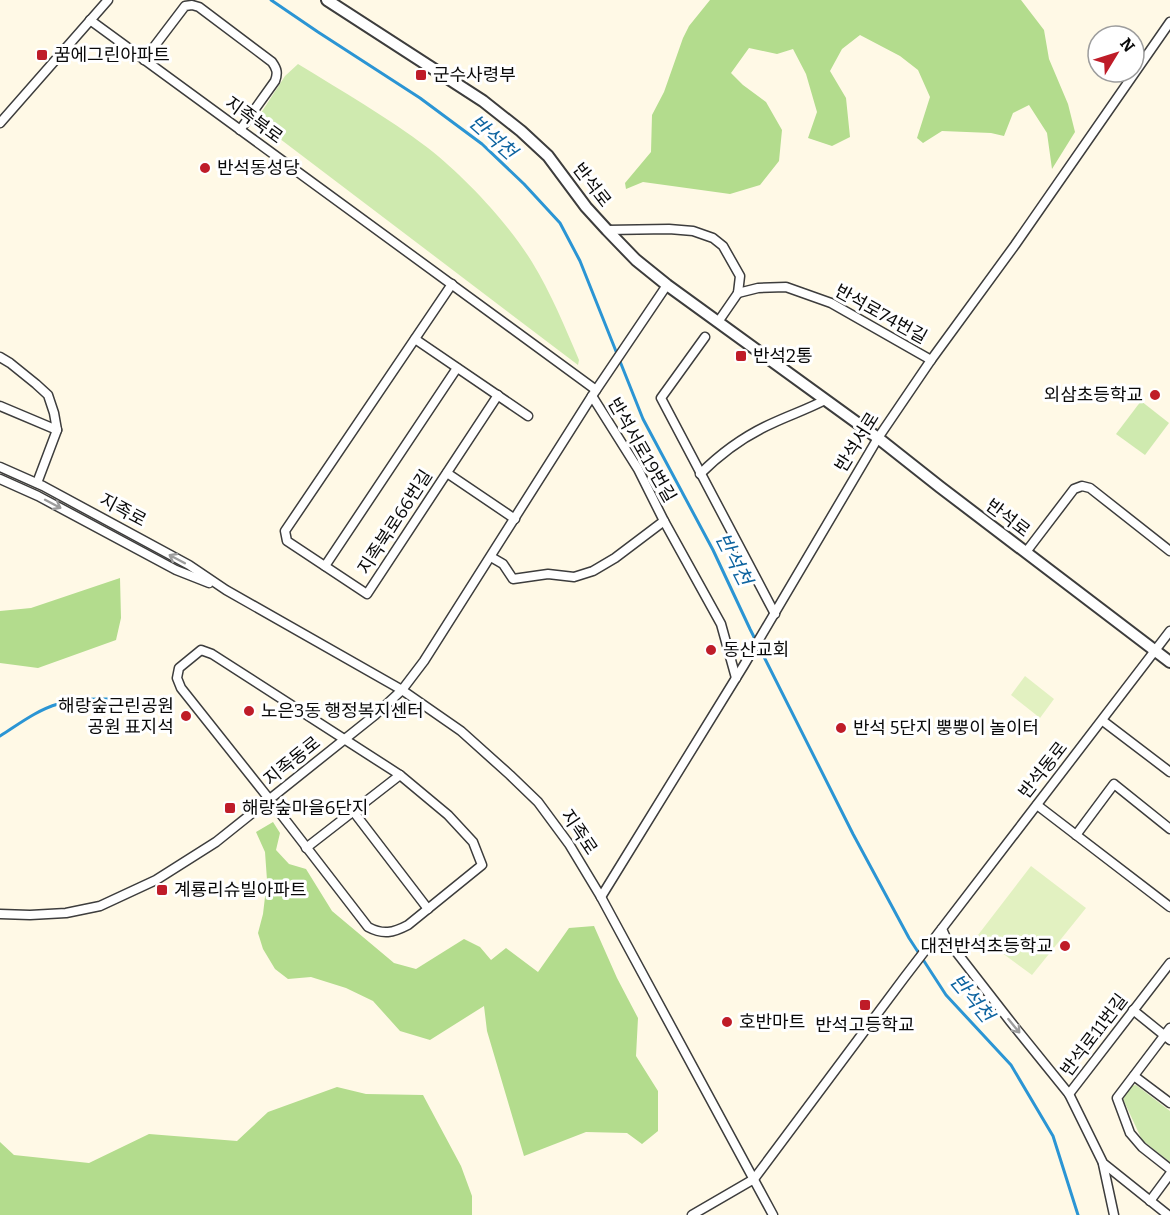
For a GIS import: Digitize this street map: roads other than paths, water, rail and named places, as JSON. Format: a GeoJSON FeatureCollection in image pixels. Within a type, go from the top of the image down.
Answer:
{"type":"FeatureCollection","features":[{"type":"Feature","properties":{"kind":"street"},"geometry":{"type":"LineString","coordinates":[[0,123],[108,0]]}},
{"type":"Feature","properties":{"kind":"street","name":"반석로"},"geometry":{"type":"LineString","coordinates":[[327,0],[475,96],[521,131],[548,156],[586,207],[636,260],[878,438],[1170,662]]}},
{"type":"Feature","properties":{"kind":"street"},"geometry":{"type":"LineString","coordinates":[[144,60],[185,6],[199,7],[273,62],[276,68],[278,75],[275,81],[240,130]]}},
{"type":"Feature","properties":{"kind":"street","name":"지족북로"},"geometry":{"type":"LineString","coordinates":[[90,20],[452,284],[594,393]]}},
{"type":"Feature","properties":{"kind":"street","name":"반석서로"},"geometry":{"type":"LineString","coordinates":[[601,897],[773,617],[878,438],[1170,22]]}},
{"type":"Feature","properties":{"kind":"street"},"geometry":{"type":"LineString","coordinates":[[607,230],[693,231],[713,238],[723,246],[740,276],[738,293],[718,322]]}},
{"type":"Feature","properties":{"kind":"street","name":"지족북로66번길"},"geometry":{"type":"LineString","coordinates":[[452,284],[285,531],[287,541],[367,594],[498,395]]}},
{"type":"Feature","properties":{"kind":"street","name":"지족동로"},"geometry":{"type":"LineString","coordinates":[[0,914],[66,913],[100,906],[156,880],[216,842],[375,715],[402,690],[424,661],[594,393],[667,285]]}},
{"type":"Feature","properties":{"kind":"street","name":"반석로74번길"},"geometry":{"type":"LineString","coordinates":[[738,293],[758,288],[786,287],[831,303],[931,360]]}},
{"type":"Feature","properties":{"kind":"street"},"geometry":{"type":"LineString","coordinates":[[705,337],[661,398],[773,617]]}},
{"type":"Feature","properties":{"kind":"street"},"geometry":{"type":"LineString","coordinates":[[415,339],[528,416]]}},
{"type":"Feature","properties":{"kind":"street"},"geometry":{"type":"LineString","coordinates":[[0,357],[48,395],[54,412],[57,430],[37,483]]}},
{"type":"Feature","properties":{"kind":"street"},"geometry":{"type":"LineString","coordinates":[[325,566],[458,368]]}},
{"type":"Feature","properties":{"kind":"street","name":"반석서로19번길"},"geometry":{"type":"LineString","coordinates":[[594,393],[638,469],[721,624],[736,678]]}},
{"type":"Feature","properties":{"kind":"street"},"geometry":{"type":"LineString","coordinates":[[700,474],[719,456],[749,436],[825,400]]}},
{"type":"Feature","properties":{"kind":"street"},"geometry":{"type":"LineString","coordinates":[[0,406],[57,430]]}},
{"type":"Feature","properties":{"kind":"street","name":"지족로"},"geometry":{"type":"LineString","coordinates":[[0,467],[37,483],[189,565],[226,590],[402,690],[461,731],[538,802],[569,844],[601,897],[773,1215]]}},
{"type":"Feature","properties":{"kind":"street"},"geometry":{"type":"LineString","coordinates":[[447,473],[515,519]]}},
{"type":"Feature","properties":{"kind":"street","name":"지족로"},"geometry":{"type":"LineString","coordinates":[[0,479],[38,496],[176,570],[226,590]]}},
{"type":"Feature","properties":{"kind":"street"},"geometry":{"type":"LineString","coordinates":[[1026,552],[1074,489],[1082,486],[1090,488],[1170,551]]}},
{"type":"Feature","properties":{"kind":"street","name":"반석서로19번길"},"geometry":{"type":"LineString","coordinates":[[491,557],[502,564],[513,579],[548,574],[574,577],[592,571],[615,558],[664,521]]}},
{"type":"Feature","properties":{"kind":"street","name":"반석동로"},"geometry":{"type":"LineString","coordinates":[[754,1179],[904,978],[1170,631]]}},
{"type":"Feature","properties":{"kind":"street"},"geometry":{"type":"LineString","coordinates":[[201,650],[212,654],[345,738],[400,775],[448,815],[473,842],[482,865],[408,925],[397,931],[386,933],[368,927],[181,688],[177,678],[179,668],[201,650]]}},
{"type":"Feature","properties":{"kind":"street"},"geometry":{"type":"LineString","coordinates":[[1103,721],[1170,772]]}},
{"type":"Feature","properties":{"kind":"street"},"geometry":{"type":"LineString","coordinates":[[306,848],[400,775]]}},
{"type":"Feature","properties":{"kind":"street"},"geometry":{"type":"LineString","coordinates":[[1076,835],[1113,784],[1170,829]]}},
{"type":"Feature","properties":{"kind":"street"},"geometry":{"type":"LineString","coordinates":[[1037,805],[1169,904]]}},
{"type":"Feature","properties":{"kind":"street"},"geometry":{"type":"LineString","coordinates":[[353,812],[428,909]]}},
{"type":"Feature","properties":{"kind":"street"},"geometry":{"type":"LineString","coordinates":[[942,929],[947,940],[1069,1094]]}},
{"type":"Feature","properties":{"kind":"street","name":"반석로11번길"},"geometry":{"type":"LineString","coordinates":[[1114,1215],[1103,1163],[1069,1094],[1170,963]]}},
{"type":"Feature","properties":{"kind":"street"},"geometry":{"type":"LineString","coordinates":[[1133,1010],[1167,1038]]}},
{"type":"Feature","properties":{"kind":"street"},"geometry":{"type":"LineString","coordinates":[[1170,1028],[1167,1038],[1117,1098],[1130,1133],[1142,1147],[1170,1169]]}},
{"type":"Feature","properties":{"kind":"street"},"geometry":{"type":"LineString","coordinates":[[1134,1076],[1170,1103]]}},
{"type":"Feature","properties":{"kind":"street","name":"반석로11번길"},"geometry":{"type":"LineString","coordinates":[[1103,1163],[1168,1215]]}},
{"type":"Feature","properties":{"kind":"street"},"geometry":{"type":"LineString","coordinates":[[1150,1201],[1170,1174]]}},
{"type":"Feature","properties":{"kind":"street"},"geometry":{"type":"LineString","coordinates":[[692,1215],[754,1179]]}},
{"type":"Feature","properties":{"kind":"waterway","name":"반석천"},"geometry":{"type":"LineString","coordinates":[[271,0],[420,98],[482,144],[560,223],[580,261],[643,419],[713,550],[853,834],[909,938],[946,995],[1011,1065],[1053,1136],[1078,1215]]}},
{"type":"Feature","properties":{"kind":"waterway"},"geometry":{"type":"LineString","coordinates":[[0,736],[35,714],[58,704],[86,699],[134,699]]}},
{"type":"Feature","properties":{"kind":"place","name":"꿈에그린아파트"},"geometry":{"type":"Point","coordinates":[42,55]}},
{"type":"Feature","properties":{"kind":"place","name":"군수사령부"},"geometry":{"type":"Point","coordinates":[421,75]}},
{"type":"Feature","properties":{"kind":"place","name":"반석동성당"},"geometry":{"type":"Point","coordinates":[205,168]}},
{"type":"Feature","properties":{"kind":"place","name":"반석2통"},"geometry":{"type":"Point","coordinates":[741,356]}},
{"type":"Feature","properties":{"kind":"place","name":"외삼초등학교"},"geometry":{"type":"Point","coordinates":[1155,395]}},
{"type":"Feature","properties":{"kind":"place","name":"동산교회"},"geometry":{"type":"Point","coordinates":[711,650]}},
{"type":"Feature","properties":{"kind":"place","name":"노은3동 행정복지센터"},"geometry":{"type":"Point","coordinates":[249,711]}},
{"type":"Feature","properties":{"kind":"place","name":"해랑숲근린공원 공원 표지석"},"geometry":{"type":"Point","coordinates":[186,716]}},
{"type":"Feature","properties":{"kind":"place","name":"반석 5단지 뿡뿡이 놀이터"},"geometry":{"type":"Point","coordinates":[841,728]}},
{"type":"Feature","properties":{"kind":"place","name":"해랑숲마을6단지"},"geometry":{"type":"Point","coordinates":[230,808]}},
{"type":"Feature","properties":{"kind":"place","name":"계룡리슈빌아파트"},"geometry":{"type":"Point","coordinates":[162,890]}},
{"type":"Feature","properties":{"kind":"place","name":"대전반석초등학교"},"geometry":{"type":"Point","coordinates":[1065,946]}},
{"type":"Feature","properties":{"kind":"place","name":"반석고등학교"},"geometry":{"type":"Point","coordinates":[865,1005]}},
{"type":"Feature","properties":{"kind":"place","name":"호반마트"},"geometry":{"type":"Point","coordinates":[727,1022]}}]}
